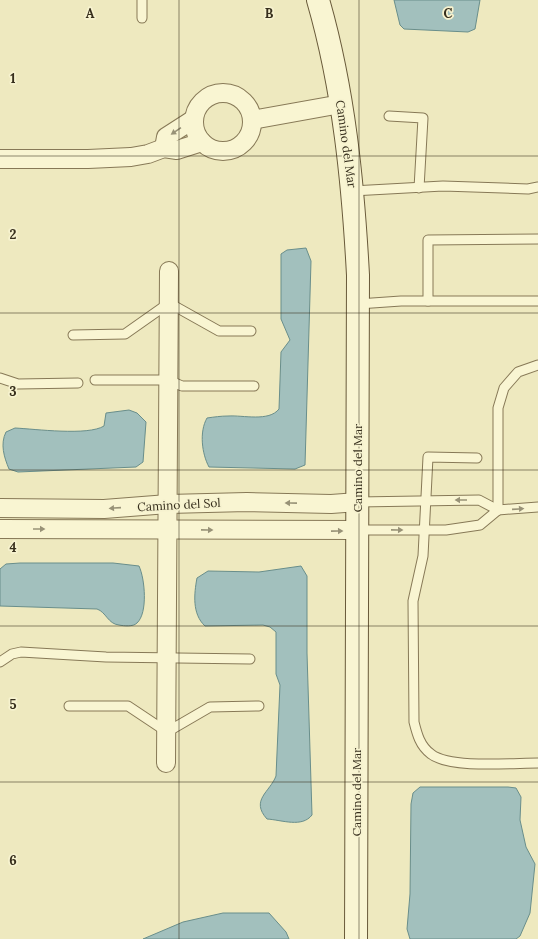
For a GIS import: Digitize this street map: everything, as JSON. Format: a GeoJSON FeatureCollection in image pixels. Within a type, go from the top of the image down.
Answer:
{"type":"FeatureCollection","features":[{"type":"Feature","properties":{"kind":"street","name":"Camino del Mar"},"geometry":{"type":"LineString","coordinates":[[318,0],[341,104],[352,192],[358,275],[356,939]]}},
{"type":"Feature","properties":{"kind":"street"},"geometry":{"type":"LineString","coordinates":[[224,93],[232,95],[243,102],[250,112],[252,120],[248,136],[237,147],[221,151],[214,150],[202,142],[196,134],[194,119],[196,111],[207,98],[224,93]]}},
{"type":"Feature","properties":{"kind":"street"},"geometry":{"type":"LineString","coordinates":[[252,120],[341,104]]}},
{"type":"Feature","properties":{"kind":"street"},"geometry":{"type":"LineString","coordinates":[[164,148],[166,138],[194,119]]}},
{"type":"Feature","properties":{"kind":"street"},"geometry":{"type":"LineString","coordinates":[[0,159],[88,159],[131,157],[148,154],[164,148],[177,150],[202,142]]}},
{"type":"Feature","properties":{"kind":"street"},"geometry":{"type":"LineString","coordinates":[[166,764],[169,271]]}},
{"type":"Feature","properties":{"kind":"street","name":"Camino del Sol"},"geometry":{"type":"LineString","coordinates":[[0,508],[104,509],[168,504],[247,502],[331,504],[358,502]]}},
{"type":"Feature","properties":{"kind":"street","name":"Camino del Sol"},"geometry":{"type":"LineString","coordinates":[[0,529],[358,530]]}},
{"type":"Feature","properties":{"kind":"lane"},"geometry":{"type":"LineString","coordinates":[[142,0],[142,18]]}},
{"type":"Feature","properties":{"kind":"lane"},"geometry":{"type":"LineString","coordinates":[[389,116],[423,118],[419,188]]}},
{"type":"Feature","properties":{"kind":"lane"},"geometry":{"type":"LineString","coordinates":[[352,192],[443,186],[528,189],[538,187]]}},
{"type":"Feature","properties":{"kind":"lane"},"geometry":{"type":"LineString","coordinates":[[428,301],[428,240],[538,239]]}},
{"type":"Feature","properties":{"kind":"lane"},"geometry":{"type":"LineString","coordinates":[[358,304],[401,301],[538,301]]}},
{"type":"Feature","properties":{"kind":"lane"},"geometry":{"type":"LineString","coordinates":[[73,334],[125,334],[169,303],[219,331],[251,331]]}},
{"type":"Feature","properties":{"kind":"lane"},"geometry":{"type":"LineString","coordinates":[[498,510],[498,408],[504,388],[518,372],[538,365]]}},
{"type":"Feature","properties":{"kind":"lane"},"geometry":{"type":"LineString","coordinates":[[0,378],[18,384],[78,383]]}},
{"type":"Feature","properties":{"kind":"lane"},"geometry":{"type":"LineString","coordinates":[[95,380],[168,380],[182,386],[254,386]]}},
{"type":"Feature","properties":{"kind":"lane"},"geometry":{"type":"LineString","coordinates":[[477,458],[428,457],[423,556],[413,601],[414,722],[419,740],[431,754],[443,760],[462,764],[538,763]]}},
{"type":"Feature","properties":{"kind":"lane"},"geometry":{"type":"LineString","coordinates":[[358,502],[479,500],[498,510],[538,507]]}},
{"type":"Feature","properties":{"kind":"lane"},"geometry":{"type":"LineString","coordinates":[[358,530],[446,530],[480,525],[498,510]]}},
{"type":"Feature","properties":{"kind":"lane"},"geometry":{"type":"LineString","coordinates":[[0,662],[12,654],[21,652],[167,658],[250,659]]}},
{"type":"Feature","properties":{"kind":"lane"},"geometry":{"type":"LineString","coordinates":[[69,706],[128,706],[167,732],[210,707],[259,706]]}},
{"type":"Feature","properties":{"kind":"water"},"geometry":{"type":"Polygon","coordinates":[[[394,0],[480,0],[475,29],[468,32],[404,29],[400,25],[394,0]]]}},
{"type":"Feature","properties":{"kind":"water"},"geometry":{"type":"Polygon","coordinates":[[[306,248],[311,261],[305,465],[295,469],[209,467],[202,443],[203,430],[207,418],[225,416],[262,417],[275,413],[279,409],[281,352],[290,340],[281,319],[281,254],[287,250],[306,248]]]}},
{"type":"Feature","properties":{"kind":"water"},"geometry":{"type":"Polygon","coordinates":[[[129,410],[137,413],[146,422],[143,462],[136,467],[18,472],[9,469],[4,455],[3,446],[6,432],[15,428],[86,431],[104,426],[106,413],[129,410]]]}},
{"type":"Feature","properties":{"kind":"water"},"geometry":{"type":"Polygon","coordinates":[[[113,563],[139,566],[144,587],[143,612],[137,623],[131,626],[123,626],[115,624],[97,609],[0,606],[0,569],[6,564],[113,563]]]}},
{"type":"Feature","properties":{"kind":"water"},"geometry":{"type":"Polygon","coordinates":[[[301,566],[307,576],[307,653],[312,815],[303,821],[291,822],[267,819],[260,807],[263,796],[276,776],[280,685],[276,674],[276,632],[270,627],[263,625],[205,626],[196,610],[195,591],[197,578],[208,571],[259,572],[301,566]]]}},
{"type":"Feature","properties":{"kind":"water"},"geometry":{"type":"Polygon","coordinates":[[[420,787],[516,788],[521,797],[520,820],[526,847],[535,864],[530,913],[520,936],[516,939],[410,939],[407,929],[410,894],[411,804],[413,793],[420,787]]]}},
{"type":"Feature","properties":{"kind":"water"},"geometry":{"type":"Polygon","coordinates":[[[223,913],[269,913],[286,932],[289,939],[143,939],[183,922],[223,913]]]}}]}
